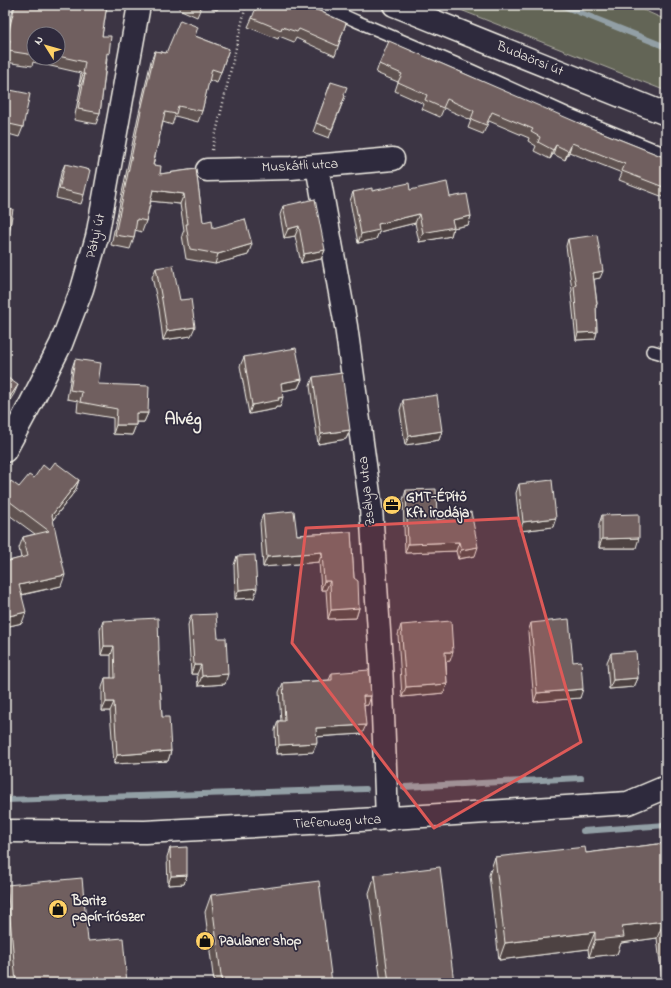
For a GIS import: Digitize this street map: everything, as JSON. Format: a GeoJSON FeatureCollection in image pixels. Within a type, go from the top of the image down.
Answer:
{"type":"FeatureCollection","features":[{"type":"Feature","properties":{"kind":"street","name":"Pátyi út"},"geometry":{"type":"LineString","coordinates":[[5,451],[60,344],[82,289],[97,237],[139,5]]}},
{"type":"Feature","properties":{"kind":"street","name":"Budaörsi út"},"geometry":{"type":"LineString","coordinates":[[394,5],[666,114]]}},
{"type":"Feature","properties":{"kind":"street","name":"Muskátli utca"},"geometry":{"type":"LineString","coordinates":[[207,170],[291,168],[393,159]]}},
{"type":"Feature","properties":{"kind":"street","name":"Zsálya utca"},"geometry":{"type":"LineString","coordinates":[[317,166],[346,326],[371,508],[381,662],[387,818]]}},
{"type":"Feature","properties":{"kind":"street","name":"Tiefenweg utca"},"geometry":{"type":"LineString","coordinates":[[5,831],[145,832],[628,803],[666,787]]}},
{"type":"Feature","properties":{"kind":"lane"},"geometry":{"type":"LineString","coordinates":[[321,5],[568,114],[666,154]]}},
{"type":"Feature","properties":{"kind":"lane"},"geometry":{"type":"LineString","coordinates":[[652,351],[666,355]]}},
{"type":"Feature","properties":{"kind":"path"},"geometry":{"type":"LineString","coordinates":[[207,170],[246,5]]}},
{"type":"Feature","properties":{"kind":"highlighted area"},"geometry":{"type":"Polygon","coordinates":[[[518,518],[581,742],[434,828],[292,643],[306,528],[518,518]]]}},
{"type":"Feature","properties":{"kind":"green space"},"geometry":{"type":"Polygon","coordinates":[[[448,5],[632,5],[666,20],[666,91],[448,5]]]}},
{"type":"Feature","properties":{"kind":"building"},"geometry":{"type":"Polygon","coordinates":[[[15,5],[62,5],[75,8],[76,5],[107,5],[102,36],[111,36],[109,54],[107,53],[100,113],[78,109],[85,74],[83,74],[85,62],[66,58],[66,26],[26,26],[26,54],[8,51],[10,40],[7,39],[15,5]]]}},
{"type":"Feature","properties":{"kind":"building"},"geometry":{"type":"Polygon","coordinates":[[[257,5],[306,5],[346,23],[338,46],[299,29],[297,32],[282,27],[281,30],[252,18],[257,5]]]}},
{"type":"Feature","properties":{"kind":"building"},"geometry":{"type":"Polygon","coordinates":[[[180,20],[198,27],[195,36],[229,49],[221,72],[212,69],[202,111],[178,106],[176,114],[165,112],[153,165],[161,166],[160,174],[196,169],[203,222],[212,220],[213,228],[245,219],[252,244],[218,254],[190,249],[186,224],[188,224],[184,194],[153,190],[146,221],[137,219],[134,238],[115,235],[155,51],[166,53],[180,20]]]}},
{"type":"Feature","properties":{"kind":"building"},"geometry":{"type":"Polygon","coordinates":[[[389,41],[581,124],[666,158],[666,188],[622,171],[625,164],[572,143],[568,151],[556,145],[553,150],[538,142],[540,137],[531,132],[533,129],[492,112],[486,125],[471,119],[474,111],[447,99],[443,108],[425,100],[427,95],[398,82],[402,74],[379,64],[389,41]]]}},
{"type":"Feature","properties":{"kind":"building"},"geometry":{"type":"Polygon","coordinates":[[[331,82],[347,87],[332,129],[316,123],[331,82]]]}},
{"type":"Feature","properties":{"kind":"building"},"geometry":{"type":"Polygon","coordinates":[[[5,89],[30,94],[23,127],[5,123],[5,89]]]}},
{"type":"Feature","properties":{"kind":"building"},"geometry":{"type":"Polygon","coordinates":[[[65,164],[90,170],[84,195],[59,189],[65,164]]]}},
{"type":"Feature","properties":{"kind":"building"},"geometry":{"type":"Polygon","coordinates":[[[447,182],[450,197],[467,194],[471,216],[452,220],[454,227],[423,233],[419,214],[378,224],[379,230],[361,234],[353,192],[372,188],[372,191],[409,183],[410,190],[447,182]]]}},
{"type":"Feature","properties":{"kind":"building"},"geometry":{"type":"Polygon","coordinates":[[[315,199],[325,250],[304,254],[299,226],[288,229],[283,206],[315,199]]]}},
{"type":"Feature","properties":{"kind":"building"},"geometry":{"type":"Polygon","coordinates":[[[5,208],[13,209],[5,261],[5,208]]]}},
{"type":"Feature","properties":{"kind":"building"},"geometry":{"type":"Polygon","coordinates":[[[597,235],[603,271],[593,273],[597,304],[597,332],[578,333],[574,286],[576,285],[568,239],[597,235]]]}},
{"type":"Feature","properties":{"kind":"building"},"geometry":{"type":"Polygon","coordinates":[[[173,265],[180,300],[191,299],[195,327],[167,331],[156,268],[173,265]]]}},
{"type":"Feature","properties":{"kind":"building"},"geometry":{"type":"Polygon","coordinates":[[[296,348],[302,379],[281,383],[283,397],[278,398],[279,400],[252,405],[244,357],[296,348]]]}},
{"type":"Feature","properties":{"kind":"building"},"geometry":{"type":"Polygon","coordinates":[[[75,359],[101,363],[98,384],[149,386],[148,413],[136,413],[136,425],[116,425],[117,409],[80,402],[82,392],[70,390],[75,359]]]}},
{"type":"Feature","properties":{"kind":"building"},"geometry":{"type":"Polygon","coordinates":[[[342,373],[350,430],[321,434],[313,377],[342,373]]]}},
{"type":"Feature","properties":{"kind":"building"},"geometry":{"type":"Polygon","coordinates":[[[5,376],[18,385],[5,404],[5,376]]]}},
{"type":"Feature","properties":{"kind":"building"},"geometry":{"type":"Polygon","coordinates":[[[437,395],[442,431],[409,436],[403,400],[437,395]]]}},
{"type":"Feature","properties":{"kind":"building"},"geometry":{"type":"Polygon","coordinates":[[[55,462],[79,480],[52,515],[65,575],[19,585],[26,612],[5,617],[5,562],[28,556],[23,537],[49,531],[5,498],[5,490],[11,481],[19,487],[29,475],[34,478],[43,465],[49,470],[55,462]]]}},
{"type":"Feature","properties":{"kind":"building"},"geometry":{"type":"Polygon","coordinates":[[[552,480],[556,518],[523,522],[519,484],[552,480]]]}},
{"type":"Feature","properties":{"kind":"building"},"geometry":{"type":"Polygon","coordinates":[[[436,489],[437,520],[471,512],[478,547],[461,550],[459,542],[408,544],[406,490],[436,489]]]}},
{"type":"Feature","properties":{"kind":"building"},"geometry":{"type":"Polygon","coordinates":[[[294,511],[297,535],[351,532],[354,578],[358,581],[359,608],[331,610],[330,581],[324,581],[322,552],[267,557],[263,514],[294,511]]]}},
{"type":"Feature","properties":{"kind":"building"},"geometry":{"type":"Polygon","coordinates":[[[639,514],[639,538],[602,539],[602,515],[639,514]]]}},
{"type":"Feature","properties":{"kind":"building"},"geometry":{"type":"Polygon","coordinates":[[[255,555],[257,588],[239,590],[237,556],[255,555]]]}},
{"type":"Feature","properties":{"kind":"building"},"geometry":{"type":"Polygon","coordinates":[[[216,614],[218,638],[226,638],[228,674],[202,676],[201,665],[194,665],[191,615],[216,614]]]}},
{"type":"Feature","properties":{"kind":"building"},"geometry":{"type":"Polygon","coordinates":[[[158,618],[158,651],[162,717],[169,717],[171,751],[117,755],[114,702],[106,702],[105,678],[115,678],[114,646],[104,646],[103,621],[158,618]]]}},
{"type":"Feature","properties":{"kind":"building"},"geometry":{"type":"Polygon","coordinates":[[[569,619],[573,662],[581,661],[583,689],[537,693],[531,623],[569,619]]]}},
{"type":"Feature","properties":{"kind":"building"},"geometry":{"type":"Polygon","coordinates":[[[451,621],[453,652],[445,652],[447,684],[406,687],[401,625],[451,621]]]}},
{"type":"Feature","properties":{"kind":"building"},"geometry":{"type":"Polygon","coordinates":[[[636,651],[638,678],[613,680],[611,653],[636,651]]]}},
{"type":"Feature","properties":{"kind":"building"},"geometry":{"type":"Polygon","coordinates":[[[369,670],[371,696],[363,696],[366,725],[316,728],[317,743],[279,745],[278,721],[285,721],[283,683],[332,680],[332,673],[369,670]]]}},
{"type":"Feature","properties":{"kind":"building"},"geometry":{"type":"Polygon","coordinates":[[[666,843],[666,942],[664,921],[622,926],[624,937],[595,940],[595,932],[505,943],[495,857],[585,847],[586,853],[666,843]]]}},
{"type":"Feature","properties":{"kind":"building"},"geometry":{"type":"Polygon","coordinates":[[[187,847],[187,875],[171,876],[170,848],[187,847]]]}},
{"type":"Feature","properties":{"kind":"building"},"geometry":{"type":"Polygon","coordinates":[[[440,867],[454,983],[389,983],[375,875],[440,867]]]}},
{"type":"Feature","properties":{"kind":"building"},"geometry":{"type":"Polygon","coordinates":[[[82,878],[88,941],[123,938],[127,983],[16,983],[7,885],[82,878]]]}},
{"type":"Feature","properties":{"kind":"building"},"geometry":{"type":"Polygon","coordinates":[[[319,881],[332,983],[222,983],[211,895],[319,881]]]}},
{"type":"Feature","properties":{"kind":"building"},"geometry":{"type":"Polygon","coordinates":[[[190,981],[190,983],[174,983],[190,981]]]}},
{"type":"Feature","properties":{"kind":"waterway"},"geometry":{"type":"LineString","coordinates":[[561,5],[666,47]]}},
{"type":"Feature","properties":{"kind":"waterway"},"geometry":{"type":"LineString","coordinates":[[404,787],[581,778]]}},
{"type":"Feature","properties":{"kind":"waterway"},"geometry":{"type":"LineString","coordinates":[[5,800],[366,789]]}},
{"type":"Feature","properties":{"kind":"waterway"},"geometry":{"type":"LineString","coordinates":[[583,831],[666,825]]}},
{"type":"Feature","properties":{"kind":"place","name":"GMT-ÉPítő Kft. irodája"},"geometry":{"type":"Point","coordinates":[392,505]}},
{"type":"Feature","properties":{"kind":"place","name":"Baritz papír-írószer"},"geometry":{"type":"Point","coordinates":[58,909]}},
{"type":"Feature","properties":{"kind":"place","name":"Paulaner shop"},"geometry":{"type":"Point","coordinates":[205,941]}},
{"type":"Feature","properties":{"kind":"district","name":"Alvég"},"geometry":{"type":"Point","coordinates":[183,420]}}]}
